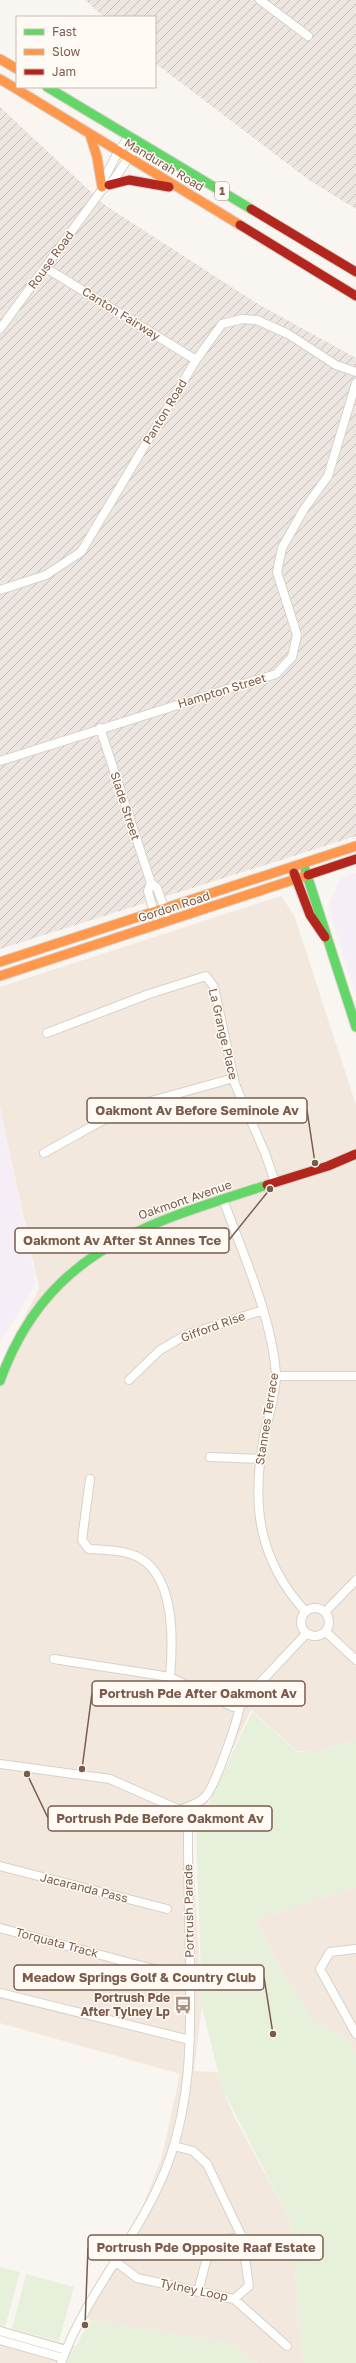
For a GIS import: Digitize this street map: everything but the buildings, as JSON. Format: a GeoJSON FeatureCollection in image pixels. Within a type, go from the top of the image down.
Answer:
{"type":"FeatureCollection","features":[{"type":"Feature","properties":{"kind":"main road"},"geometry":{"type":"LineString","coordinates":[[0,59],[16,68]]}},
{"type":"Feature","properties":{"kind":"main road","name":"Mandurah Road"},"geometry":{"type":"LineString","coordinates":[[0,79],[356,296]]}},
{"type":"Feature","properties":{"kind":"main road","name":"Mandurah Road"},"geometry":{"type":"LineString","coordinates":[[49,88],[356,272]]}},
{"type":"Feature","properties":{"kind":"main road"},"geometry":{"type":"LineString","coordinates":[[90,134],[104,187],[129,180],[180,189]]}},
{"type":"Feature","properties":{"kind":"main road","name":"Gordon Road"},"geometry":{"type":"LineString","coordinates":[[0,962],[356,846]]}},
{"type":"Feature","properties":{"kind":"main road","name":"Gordon Road"},"geometry":{"type":"LineString","coordinates":[[0,976],[296,880],[356,859]]}},
{"type":"Feature","properties":{"kind":"main road"},"geometry":{"type":"LineString","coordinates":[[304,864],[356,1028]]}},
{"type":"Feature","properties":{"kind":"main road"},"geometry":{"type":"LineString","coordinates":[[292,868],[306,908],[316,928],[327,939]]}},
{"type":"Feature","properties":{"kind":"main road","name":"Oakmont Avenue"},"geometry":{"type":"LineString","coordinates":[[0,1381],[10,1354],[25,1326],[52,1293],[82,1265],[107,1246],[142,1227],[354,1157]]}},
{"type":"Feature","properties":{"kind":"street"},"geometry":{"type":"LineString","coordinates":[[260,0],[308,36]]}},
{"type":"Feature","properties":{"kind":"street","name":"Rouse Road"},"geometry":{"type":"LineString","coordinates":[[104,187],[103,178],[118,152],[130,136]]}},
{"type":"Feature","properties":{"kind":"street","name":"Rouse Road"},"geometry":{"type":"LineString","coordinates":[[0,329],[104,187],[139,142]]}},
{"type":"Feature","properties":{"kind":"street","name":"Canton Fairway"},"geometry":{"type":"LineString","coordinates":[[46,268],[196,360]]}},
{"type":"Feature","properties":{"kind":"street","name":"Panton Road"},"geometry":{"type":"LineString","coordinates":[[0,590],[46,575],[81,552],[196,360],[222,324],[242,318],[256,320],[288,334],[336,365],[356,372]]}},
{"type":"Feature","properties":{"kind":"street","name":"Hampton Street"},"geometry":{"type":"LineString","coordinates":[[0,761],[100,728],[276,674],[292,657],[297,635],[277,572],[282,548],[304,509],[328,476],[356,383]]}},
{"type":"Feature","properties":{"kind":"street","name":"Slade Street"},"geometry":{"type":"LineString","coordinates":[[100,728],[151,883],[157,888],[169,921]]}},
{"type":"Feature","properties":{"kind":"street","name":"Slade Street"},"geometry":{"type":"LineString","coordinates":[[151,883],[148,891],[158,925]]}},
{"type":"Feature","properties":{"kind":"street","name":"La Grange Place"},"geometry":{"type":"LineString","coordinates":[[47,1033],[149,994],[206,976],[214,987],[234,1078],[275,1182]]}},
{"type":"Feature","properties":{"kind":"street"},"geometry":{"type":"LineString","coordinates":[[44,1153],[98,1123],[133,1106],[234,1078]]}},
{"type":"Feature","properties":{"kind":"street","name":"Stannes Terrace"},"geometry":{"type":"LineString","coordinates":[[223,1199],[263,1310],[274,1356],[276,1376],[260,1459],[258,1504],[265,1547],[283,1583],[305,1611]]}},
{"type":"Feature","properties":{"kind":"street","name":"Gifford Rise"},"geometry":{"type":"LineString","coordinates":[[129,1380],[160,1350],[186,1335],[263,1310]]}},
{"type":"Feature","properties":{"kind":"street"},"geometry":{"type":"LineString","coordinates":[[276,1376],[356,1376]]}},
{"type":"Feature","properties":{"kind":"street"},"geometry":{"type":"LineString","coordinates":[[210,1457],[260,1459]]}},
{"type":"Feature","properties":{"kind":"street"},"geometry":{"type":"LineString","coordinates":[[90,1478],[82,1540],[89,1549],[118,1551],[140,1558],[155,1570],[164,1591],[172,1621],[170,1677]]}},
{"type":"Feature","properties":{"kind":"street"},"geometry":{"type":"LineString","coordinates":[[325,1612],[356,1580]]}},
{"type":"Feature","properties":{"kind":"street"},"geometry":{"type":"LineString","coordinates":[[316,1608],[325,1612],[330,1623],[326,1632],[316,1637],[306,1634],[300,1623],[305,1611],[316,1608]]}},
{"type":"Feature","properties":{"kind":"street"},"geometry":{"type":"LineString","coordinates":[[326,1632],[356,1660]]}},
{"type":"Feature","properties":{"kind":"street"},"geometry":{"type":"LineString","coordinates":[[54,1659],[170,1677],[233,1707],[245,1703],[257,1686],[306,1634]]}},
{"type":"Feature","properties":{"kind":"street"},"geometry":{"type":"LineString","coordinates":[[0,1764],[110,1779],[180,1810],[195,1804],[206,1796],[234,1732],[240,1705]]}},
{"type":"Feature","properties":{"kind":"street","name":"Portrush Parade"},"geometry":{"type":"LineString","coordinates":[[63,2357],[87,2307],[115,2261],[139,2227],[162,2179],[174,2146],[187,2081],[190,2040],[188,1833],[186,1818],[180,1810]]}},
{"type":"Feature","properties":{"kind":"street","name":"Jacaranda Pass"},"geometry":{"type":"LineString","coordinates":[[0,1866],[168,1909]]}},
{"type":"Feature","properties":{"kind":"street","name":"Torquata Track"},"geometry":{"type":"LineString","coordinates":[[0,1928],[161,1971]]}},
{"type":"Feature","properties":{"kind":"street"},"geometry":{"type":"LineString","coordinates":[[356,1949],[330,1952],[320,1969],[356,2034]]}},
{"type":"Feature","properties":{"kind":"street"},"geometry":{"type":"LineString","coordinates":[[0,1993],[190,2040]]}},
{"type":"Feature","properties":{"kind":"street","name":"Tylney Loop"},"geometry":{"type":"LineString","coordinates":[[115,2261],[137,2278],[234,2299],[249,2286],[242,2237],[202,2157],[193,2151],[174,2146]]}},
{"type":"Feature","properties":{"kind":"street"},"geometry":{"type":"LineString","coordinates":[[198,2292],[206,2262],[219,2240],[242,2237]]}},
{"type":"Feature","properties":{"kind":"street"},"geometry":{"type":"LineString","coordinates":[[234,2299],[287,2346]]}},
{"type":"Feature","properties":{"kind":"street"},"geometry":{"type":"LineString","coordinates":[[0,2332],[63,2357]]}},
{"type":"Feature","properties":{"kind":"street"},"geometry":{"type":"LineString","coordinates":[[0,2340],[63,2357]]}},
{"type":"Feature","properties":{"kind":"shaded area"},"geometry":{"type":"Polygon","coordinates":[[[85,0],[356,0],[356,209],[309,180],[156,64],[156,16],[103,16],[85,0]]]}},
{"type":"Feature","properties":{"kind":"shaded area"},"geometry":{"type":"Polygon","coordinates":[[[0,107],[106,206],[258,304],[356,358],[356,836],[0,949],[0,107]]]}},
{"type":"Feature","properties":{"kind":"shaded area"},"geometry":{"type":"Polygon","coordinates":[[[356,873],[356,995],[328,907],[340,879],[356,873]]]}},
{"type":"Feature","properties":{"kind":"shaded area"},"geometry":{"type":"Polygon","coordinates":[[[281,896],[294,915],[356,1105],[356,1739],[319,1752],[297,1751],[251,1710],[192,1835],[202,2004],[194,2071],[218,2072],[222,2088],[233,2114],[291,2222],[303,2363],[257,2363],[232,2344],[90,2320],[81,2307],[140,2213],[162,2157],[180,2074],[0,2023],[0,1367],[39,1288],[0,1108],[0,987],[281,896]]]}},
{"type":"Feature","properties":{"kind":"shaded area"},"geometry":{"type":"Polygon","coordinates":[[[0,1108],[36,1280],[33,1289],[0,1343],[0,1108]]]}},
{"type":"Feature","properties":{"kind":"shaded area"},"geometry":{"type":"Polygon","coordinates":[[[356,1887],[356,2052],[346,2039],[310,2018],[276,1960],[256,1920],[356,1887]]]}},
{"type":"Feature","properties":{"kind":"shaded area"},"geometry":{"type":"Polygon","coordinates":[[[0,2326],[75,2346],[67,2363],[0,2363],[0,2326]]]}},
{"type":"Feature","properties":{"kind":"green space"},"geometry":{"type":"Polygon","coordinates":[[[252,1712],[297,1752],[323,1751],[356,1739],[356,1887],[256,1920],[276,1960],[310,2018],[346,2039],[356,2052],[356,2363],[303,2363],[291,2222],[222,2088],[202,2007],[196,1830],[252,1712]]]}},
{"type":"Feature","properties":{"kind":"green space"},"geometry":{"type":"Polygon","coordinates":[[[0,2267],[20,2272],[5,2327],[0,2325],[0,2267]]]}},
{"type":"Feature","properties":{"kind":"green space"},"geometry":{"type":"Polygon","coordinates":[[[26,2274],[74,2287],[59,2341],[12,2329],[26,2274]]]}},
{"type":"Feature","properties":{"kind":"green space"},"geometry":{"type":"Polygon","coordinates":[[[90,2320],[232,2344],[257,2363],[67,2363],[90,2320]]]}},
{"type":"Feature","properties":{"kind":"traffic: fast"},"geometry":{"type":"LineString","coordinates":[[49,88],[251,209]]}},
{"type":"Feature","properties":{"kind":"traffic: fast"},"geometry":{"type":"LineString","coordinates":[[305,869],[356,1027]]}},
{"type":"Feature","properties":{"kind":"traffic: fast"},"geometry":{"type":"LineString","coordinates":[[0,1381],[20,1336],[45,1300],[74,1271],[106,1248],[142,1229],[223,1199],[267,1185]]}},
{"type":"Feature","properties":{"kind":"traffic: slow"},"geometry":{"type":"LineString","coordinates":[[0,59],[16,68]]}},
{"type":"Feature","properties":{"kind":"traffic: slow"},"geometry":{"type":"LineString","coordinates":[[0,79],[240,225]]}},
{"type":"Feature","properties":{"kind":"traffic: slow"},"geometry":{"type":"LineString","coordinates":[[90,135],[97,157],[102,187]]}},
{"type":"Feature","properties":{"kind":"traffic: slow"},"geometry":{"type":"LineString","coordinates":[[0,962],[356,846]]}},
{"type":"Feature","properties":{"kind":"traffic: slow"},"geometry":{"type":"LineString","coordinates":[[0,976],[308,875]]}},
{"type":"Feature","properties":{"kind":"traffic: jam"},"geometry":{"type":"LineString","coordinates":[[109,185],[129,180],[169,187]]}},
{"type":"Feature","properties":{"kind":"traffic: jam"},"geometry":{"type":"LineString","coordinates":[[251,209],[356,272]]}},
{"type":"Feature","properties":{"kind":"traffic: jam"},"geometry":{"type":"LineString","coordinates":[[240,225],[356,296]]}},
{"type":"Feature","properties":{"kind":"traffic: jam"},"geometry":{"type":"LineString","coordinates":[[308,875],[356,859]]}},
{"type":"Feature","properties":{"kind":"traffic: jam"},"geometry":{"type":"LineString","coordinates":[[294,873],[310,915],[325,937]]}},
{"type":"Feature","properties":{"kind":"traffic: jam"},"geometry":{"type":"LineString","coordinates":[[267,1185],[328,1166],[356,1154]]}},
{"type":"Feature","properties":{"kind":"place","name":"Oakmont Av Before Seminole Av"},"geometry":{"type":"Point","coordinates":[315,1163]}},
{"type":"Feature","properties":{"kind":"place","name":"Oakmont Av After St Annes Tce"},"geometry":{"type":"Point","coordinates":[270,1189]}},
{"type":"Feature","properties":{"kind":"place","name":"Portrush Pde After Oakmont Av"},"geometry":{"type":"Point","coordinates":[82,1769]}},
{"type":"Feature","properties":{"kind":"place","name":"Portrush Pde Before Oakmont Av"},"geometry":{"type":"Point","coordinates":[27,1774]}},
{"type":"Feature","properties":{"kind":"place","name":"Portrush Pde After Tylney Lp"},"geometry":{"type":"Point","coordinates":[183,2005]}},
{"type":"Feature","properties":{"kind":"place","name":"Meadow Springs Golf & Country Club"},"geometry":{"type":"Point","coordinates":[273,2034]}},
{"type":"Feature","properties":{"kind":"place","name":"Portrush Pde Opposite Raaf Estate"},"geometry":{"type":"Point","coordinates":[85,2325]}}]}
